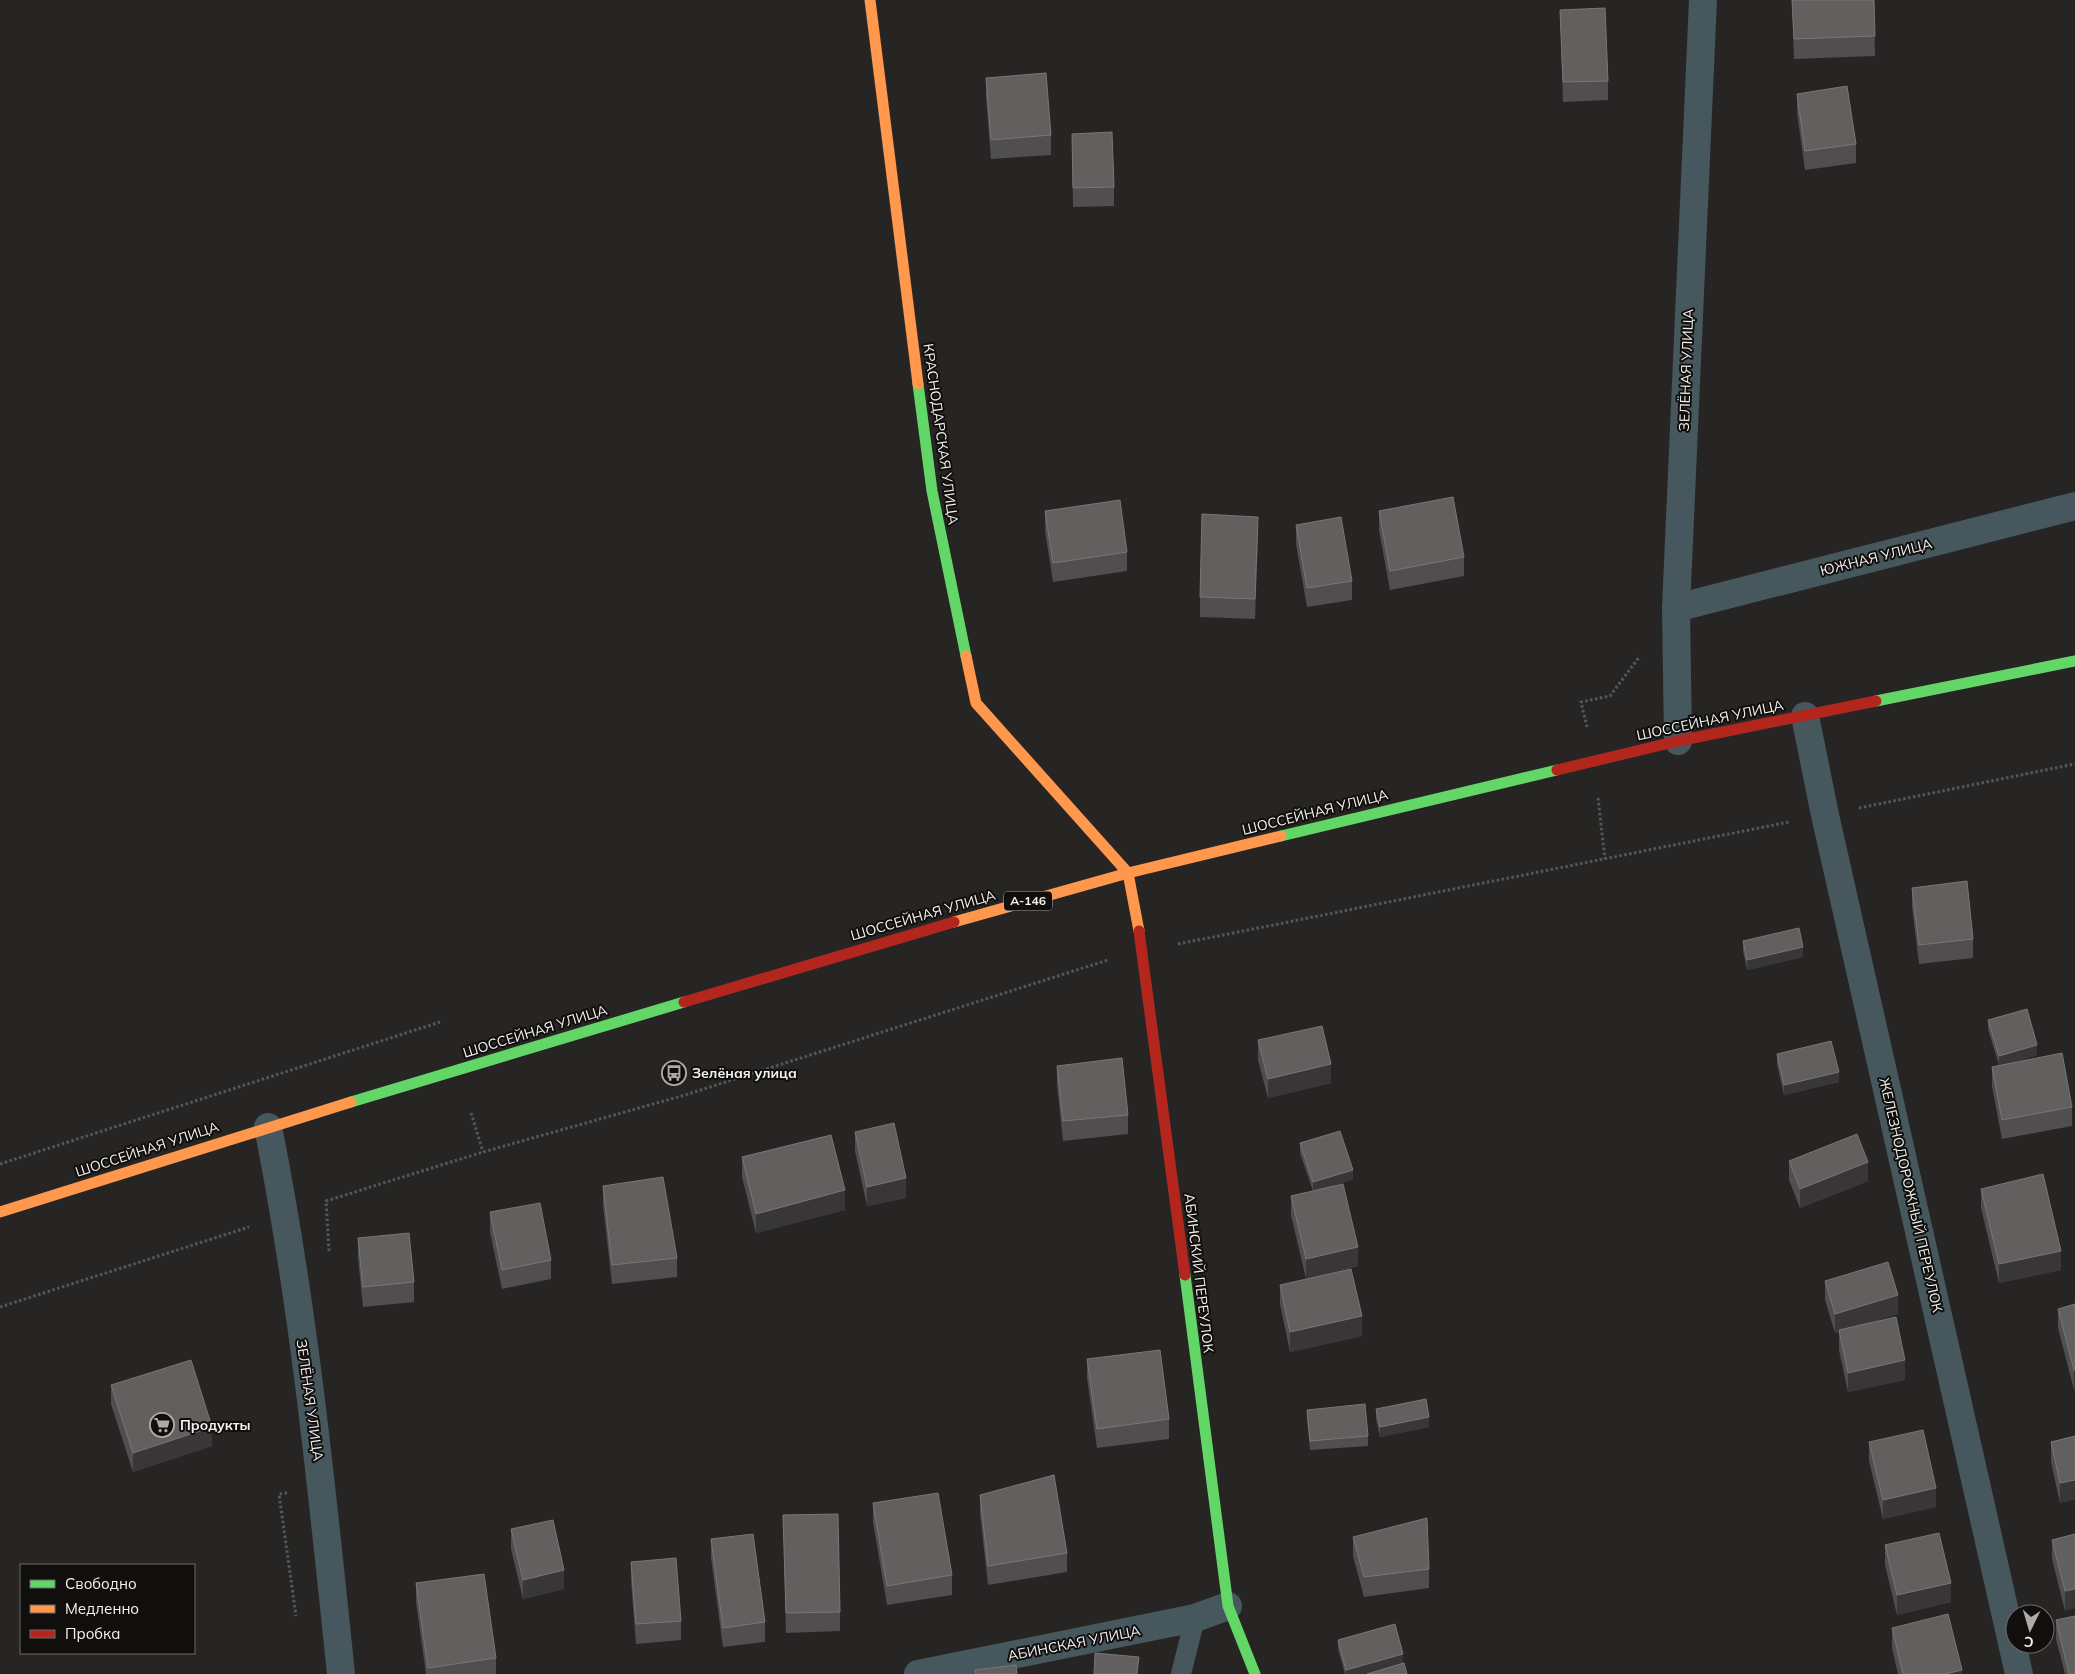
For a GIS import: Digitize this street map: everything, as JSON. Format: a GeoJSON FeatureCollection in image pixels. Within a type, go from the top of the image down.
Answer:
{"type":"FeatureCollection","features":[{"type":"Feature","properties":{"kind":"main road","name":"КРАСНОДАРСКАЯ УЛИЦА"},"geometry":{"type":"LineString","coordinates":[[870,0],[932,491],[976,703],[1128,873]]}},
{"type":"Feature","properties":{"kind":"main road","name":"ШОССЕЙНАЯ УЛИЦА"},"geometry":{"type":"LineString","coordinates":[[0,1212],[268,1127],[974,916],[1128,873],[1678,741],[2075,661]]}},
{"type":"Feature","properties":{"kind":"main road","name":"АБИНСКИЙ ПЕРЕУЛОК"},"geometry":{"type":"LineString","coordinates":[[1128,873],[1142,950],[1228,1606],[1254,1674]]}},
{"type":"Feature","properties":{"kind":"street","name":"ЗЕЛЁНАЯ УЛИЦА"},"geometry":{"type":"LineString","coordinates":[[1678,741],[1676,608],[1702,0]]}},
{"type":"Feature","properties":{"kind":"street","name":"ЮЖНАЯ УЛИЦА"},"geometry":{"type":"LineString","coordinates":[[1676,608],[2075,506]]}},
{"type":"Feature","properties":{"kind":"street","name":"ЖЕЛЕЗНОДОРОЖНЫЙ ПЕРЕУЛОК"},"geometry":{"type":"LineString","coordinates":[[1805,716],[1825,815],[2019,1674]]}},
{"type":"Feature","properties":{"kind":"street","name":"ЗЕЛЁНАЯ УЛИЦА"},"geometry":{"type":"LineString","coordinates":[[268,1127],[286,1216],[322,1491],[341,1674]]}},
{"type":"Feature","properties":{"kind":"street","name":"АБИНСКАЯ УЛИЦА"},"geometry":{"type":"LineString","coordinates":[[918,1674],[1195,1618],[1228,1606]]}},
{"type":"Feature","properties":{"kind":"lane"},"geometry":{"type":"LineString","coordinates":[[1181,1674],[1195,1618]]}},
{"type":"Feature","properties":{"kind":"path"},"geometry":{"type":"LineString","coordinates":[[0,1307],[286,1216],[326,1201],[483,1152],[685,1094],[1142,950],[2075,764]]}},
{"type":"Feature","properties":{"kind":"path"},"geometry":{"type":"LineString","coordinates":[[0,1164],[440,1022]]}},
{"type":"Feature","properties":{"kind":"path"},"geometry":{"type":"LineString","coordinates":[[470,1113],[483,1152]]}},
{"type":"Feature","properties":{"kind":"path"},"geometry":{"type":"LineString","coordinates":[[326,1201],[329,1256]]}},
{"type":"Feature","properties":{"kind":"path"},"geometry":{"type":"LineString","coordinates":[[296,1617],[279,1494],[322,1491]]}},
{"type":"Feature","properties":{"kind":"building"},"geometry":{"type":"Polygon","coordinates":[[[1792,0],[1874,0],[1875,36],[1794,39],[1792,0]]]}},
{"type":"Feature","properties":{"kind":"building"},"geometry":{"type":"Polygon","coordinates":[[[1605,8],[1608,81],[1563,82],[1560,10],[1605,8]]]}},
{"type":"Feature","properties":{"kind":"building"},"geometry":{"type":"Polygon","coordinates":[[[1046,73],[1051,135],[991,140],[986,78],[1046,73]]]}},
{"type":"Feature","properties":{"kind":"building"},"geometry":{"type":"Polygon","coordinates":[[[1847,86],[1856,144],[1805,151],[1797,94],[1847,86]]]}},
{"type":"Feature","properties":{"kind":"building"},"geometry":{"type":"Polygon","coordinates":[[[1112,132],[1114,187],[1073,188],[1072,134],[1112,132]]]}},
{"type":"Feature","properties":{"kind":"building"},"geometry":{"type":"Polygon","coordinates":[[[1453,497],[1464,557],[1390,571],[1379,511],[1453,497]]]}},
{"type":"Feature","properties":{"kind":"building"},"geometry":{"type":"Polygon","coordinates":[[[1120,500],[1127,552],[1053,563],[1045,511],[1120,500]]]}},
{"type":"Feature","properties":{"kind":"building"},"geometry":{"type":"Polygon","coordinates":[[[1202,514],[1258,517],[1255,599],[1200,597],[1202,514]]]}},
{"type":"Feature","properties":{"kind":"building"},"geometry":{"type":"Polygon","coordinates":[[[1341,517],[1352,581],[1307,588],[1296,525],[1341,517]]]}},
{"type":"Feature","properties":{"kind":"building"},"geometry":{"type":"Polygon","coordinates":[[[1967,881],[1973,939],[1919,945],[1912,888],[1967,881]]]}},
{"type":"Feature","properties":{"kind":"building"},"geometry":{"type":"Polygon","coordinates":[[[1799,928],[1803,947],[1747,960],[1743,941],[1799,928]]]}},
{"type":"Feature","properties":{"kind":"building"},"geometry":{"type":"Polygon","coordinates":[[[2027,1009],[2037,1045],[1999,1056],[1988,1020],[2027,1009]]]}},
{"type":"Feature","properties":{"kind":"building"},"geometry":{"type":"Polygon","coordinates":[[[1322,1026],[1331,1064],[1268,1079],[1258,1040],[1322,1026]]]}},
{"type":"Feature","properties":{"kind":"building"},"geometry":{"type":"Polygon","coordinates":[[[1831,1041],[1839,1072],[1784,1085],[1777,1054],[1831,1041]]]}},
{"type":"Feature","properties":{"kind":"building"},"geometry":{"type":"Polygon","coordinates":[[[2062,1053],[2072,1107],[2002,1120],[1992,1067],[2062,1053]]]}},
{"type":"Feature","properties":{"kind":"building"},"geometry":{"type":"Polygon","coordinates":[[[1122,1058],[1128,1115],[1063,1121],[1057,1066],[1122,1058]]]}},
{"type":"Feature","properties":{"kind":"building"},"geometry":{"type":"Polygon","coordinates":[[[894,1123],[906,1178],[867,1187],[855,1132],[894,1123]]]}},
{"type":"Feature","properties":{"kind":"building"},"geometry":{"type":"Polygon","coordinates":[[[1340,1131],[1353,1170],[1313,1182],[1300,1143],[1340,1131]]]}},
{"type":"Feature","properties":{"kind":"building"},"geometry":{"type":"Polygon","coordinates":[[[1857,1134],[1868,1162],[1800,1189],[1789,1161],[1857,1134]]]}},
{"type":"Feature","properties":{"kind":"building"},"geometry":{"type":"Polygon","coordinates":[[[831,1135],[845,1190],[756,1214],[742,1157],[831,1135]]]}},
{"type":"Feature","properties":{"kind":"building"},"geometry":{"type":"Polygon","coordinates":[[[2043,1174],[2061,1251],[1999,1264],[1981,1189],[2043,1174]]]}},
{"type":"Feature","properties":{"kind":"building"},"geometry":{"type":"Polygon","coordinates":[[[663,1177],[677,1258],[612,1265],[603,1186],[663,1177]]]}},
{"type":"Feature","properties":{"kind":"building"},"geometry":{"type":"Polygon","coordinates":[[[1343,1184],[1358,1247],[1306,1259],[1291,1196],[1343,1184]]]}},
{"type":"Feature","properties":{"kind":"building"},"geometry":{"type":"Polygon","coordinates":[[[540,1203],[551,1260],[502,1270],[490,1212],[540,1203]]]}},
{"type":"Feature","properties":{"kind":"building"},"geometry":{"type":"Polygon","coordinates":[[[409,1233],[414,1282],[363,1287],[358,1238],[409,1233]]]}},
{"type":"Feature","properties":{"kind":"building"},"geometry":{"type":"Polygon","coordinates":[[[1888,1262],[1898,1295],[1835,1314],[1825,1281],[1888,1262]]]}},
{"type":"Feature","properties":{"kind":"building"},"geometry":{"type":"Polygon","coordinates":[[[1351,1269],[1362,1316],[1290,1332],[1280,1285],[1351,1269]]]}},
{"type":"Feature","properties":{"kind":"building"},"geometry":{"type":"Polygon","coordinates":[[[2075,1304],[2075,1370],[2074,1370],[2058,1309],[2075,1304]]]}},
{"type":"Feature","properties":{"kind":"building"},"geometry":{"type":"Polygon","coordinates":[[[1896,1317],[1905,1360],[1848,1373],[1839,1330],[1896,1317]]]}},
{"type":"Feature","properties":{"kind":"building"},"geometry":{"type":"Polygon","coordinates":[[[1160,1350],[1169,1419],[1097,1429],[1087,1359],[1160,1350]]]}},
{"type":"Feature","properties":{"kind":"building","name":"Продукты"},"geometry":{"type":"Polygon","coordinates":[[[191,1360],[212,1427],[133,1453],[111,1385],[191,1360]]]}},
{"type":"Feature","properties":{"kind":"building"},"geometry":{"type":"Polygon","coordinates":[[[1426,1399],[1429,1417],[1380,1427],[1376,1409],[1426,1399]]]}},
{"type":"Feature","properties":{"kind":"building"},"geometry":{"type":"Polygon","coordinates":[[[1365,1404],[1368,1436],[1310,1441],[1307,1410],[1365,1404]]]}},
{"type":"Feature","properties":{"kind":"building"},"geometry":{"type":"Polygon","coordinates":[[[1923,1430],[1936,1488],[1883,1500],[1869,1442],[1923,1430]]]}},
{"type":"Feature","properties":{"kind":"building"},"geometry":{"type":"Polygon","coordinates":[[[2075,1436],[2075,1480],[2060,1483],[2051,1442],[2075,1436]]]}},
{"type":"Feature","properties":{"kind":"building"},"geometry":{"type":"Polygon","coordinates":[[[1054,1475],[1067,1553],[988,1566],[980,1495],[1054,1475]]]}},
{"type":"Feature","properties":{"kind":"building"},"geometry":{"type":"Polygon","coordinates":[[[938,1493],[952,1575],[887,1586],[873,1503],[938,1493]]]}},
{"type":"Feature","properties":{"kind":"building"},"geometry":{"type":"Polygon","coordinates":[[[838,1514],[840,1612],[786,1613],[783,1515],[838,1514]]]}},
{"type":"Feature","properties":{"kind":"building"},"geometry":{"type":"Polygon","coordinates":[[[1427,1518],[1429,1569],[1364,1577],[1353,1537],[1427,1518]]]}},
{"type":"Feature","properties":{"kind":"building"},"geometry":{"type":"Polygon","coordinates":[[[553,1520],[564,1570],[523,1580],[511,1529],[553,1520]]]}},
{"type":"Feature","properties":{"kind":"building"},"geometry":{"type":"Polygon","coordinates":[[[1939,1533],[1951,1583],[1897,1595],[1885,1545],[1939,1533]]]}},
{"type":"Feature","properties":{"kind":"building"},"geometry":{"type":"Polygon","coordinates":[[[753,1534],[765,1622],[723,1628],[711,1539],[753,1534]]]}},
{"type":"Feature","properties":{"kind":"building"},"geometry":{"type":"Polygon","coordinates":[[[2075,1534],[2075,1589],[2065,1591],[2052,1540],[2075,1534]]]}},
{"type":"Feature","properties":{"kind":"building"},"geometry":{"type":"Polygon","coordinates":[[[676,1558],[681,1621],[636,1624],[631,1562],[676,1558]]]}},
{"type":"Feature","properties":{"kind":"building"},"geometry":{"type":"Polygon","coordinates":[[[484,1574],[496,1658],[428,1668],[416,1583],[484,1574]]]}},
{"type":"Feature","properties":{"kind":"building"},"geometry":{"type":"Polygon","coordinates":[[[1948,1614],[1962,1670],[1945,1674],[1903,1674],[1892,1628],[1948,1614]]]}},
{"type":"Feature","properties":{"kind":"building"},"geometry":{"type":"Polygon","coordinates":[[[2075,1616],[2075,1674],[2069,1674],[2056,1620],[2075,1616]]]}},
{"type":"Feature","properties":{"kind":"building"},"geometry":{"type":"Polygon","coordinates":[[[1395,1624],[1403,1654],[1346,1670],[1338,1640],[1395,1624]]]}},
{"type":"Feature","properties":{"kind":"building"},"geometry":{"type":"Polygon","coordinates":[[[1095,1653],[1139,1657],[1137,1674],[1094,1674],[1095,1653]]]}},
{"type":"Feature","properties":{"kind":"building"},"geometry":{"type":"Polygon","coordinates":[[[1404,1663],[1407,1674],[1367,1674],[1404,1663]]]}},
{"type":"Feature","properties":{"kind":"building"},"geometry":{"type":"Polygon","coordinates":[[[1016,1665],[1017,1674],[976,1674],[975,1670],[1016,1665]]]}},
{"type":"Feature","properties":{"kind":"traffic: fast"},"geometry":{"type":"LineString","coordinates":[[918,384],[932,491],[966,656]]}},
{"type":"Feature","properties":{"kind":"traffic: fast"},"geometry":{"type":"LineString","coordinates":[[1876,701],[2075,661]]}},
{"type":"Feature","properties":{"kind":"traffic: fast"},"geometry":{"type":"LineString","coordinates":[[1281,836],[1557,770]]}},
{"type":"Feature","properties":{"kind":"traffic: fast"},"geometry":{"type":"LineString","coordinates":[[351,1102],[684,1002]]}},
{"type":"Feature","properties":{"kind":"traffic: fast"},"geometry":{"type":"LineString","coordinates":[[1185,1275],[1228,1606],[1255,1674]]}},
{"type":"Feature","properties":{"kind":"traffic: slow"},"geometry":{"type":"LineString","coordinates":[[870,0],[918,384]]}},
{"type":"Feature","properties":{"kind":"traffic: slow"},"geometry":{"type":"LineString","coordinates":[[966,656],[976,703],[1128,873],[1139,931]]}},
{"type":"Feature","properties":{"kind":"traffic: slow"},"geometry":{"type":"LineString","coordinates":[[954,922],[1128,873],[1281,836]]}},
{"type":"Feature","properties":{"kind":"traffic: slow"},"geometry":{"type":"LineString","coordinates":[[0,1212],[351,1102]]}},
{"type":"Feature","properties":{"kind":"traffic: jam"},"geometry":{"type":"LineString","coordinates":[[1557,770],[1678,741],[1876,701]]}},
{"type":"Feature","properties":{"kind":"traffic: jam"},"geometry":{"type":"LineString","coordinates":[[684,1002],[954,922]]}},
{"type":"Feature","properties":{"kind":"traffic: jam"},"geometry":{"type":"LineString","coordinates":[[1139,931],[1185,1275]]}},
{"type":"Feature","properties":{"kind":"place","name":"Зелёная улица"},"geometry":{"type":"Point","coordinates":[674,1073]}},
{"type":"Feature","properties":{"kind":"place","name":"Продукты"},"geometry":{"type":"Point","coordinates":[162,1425]}}]}
